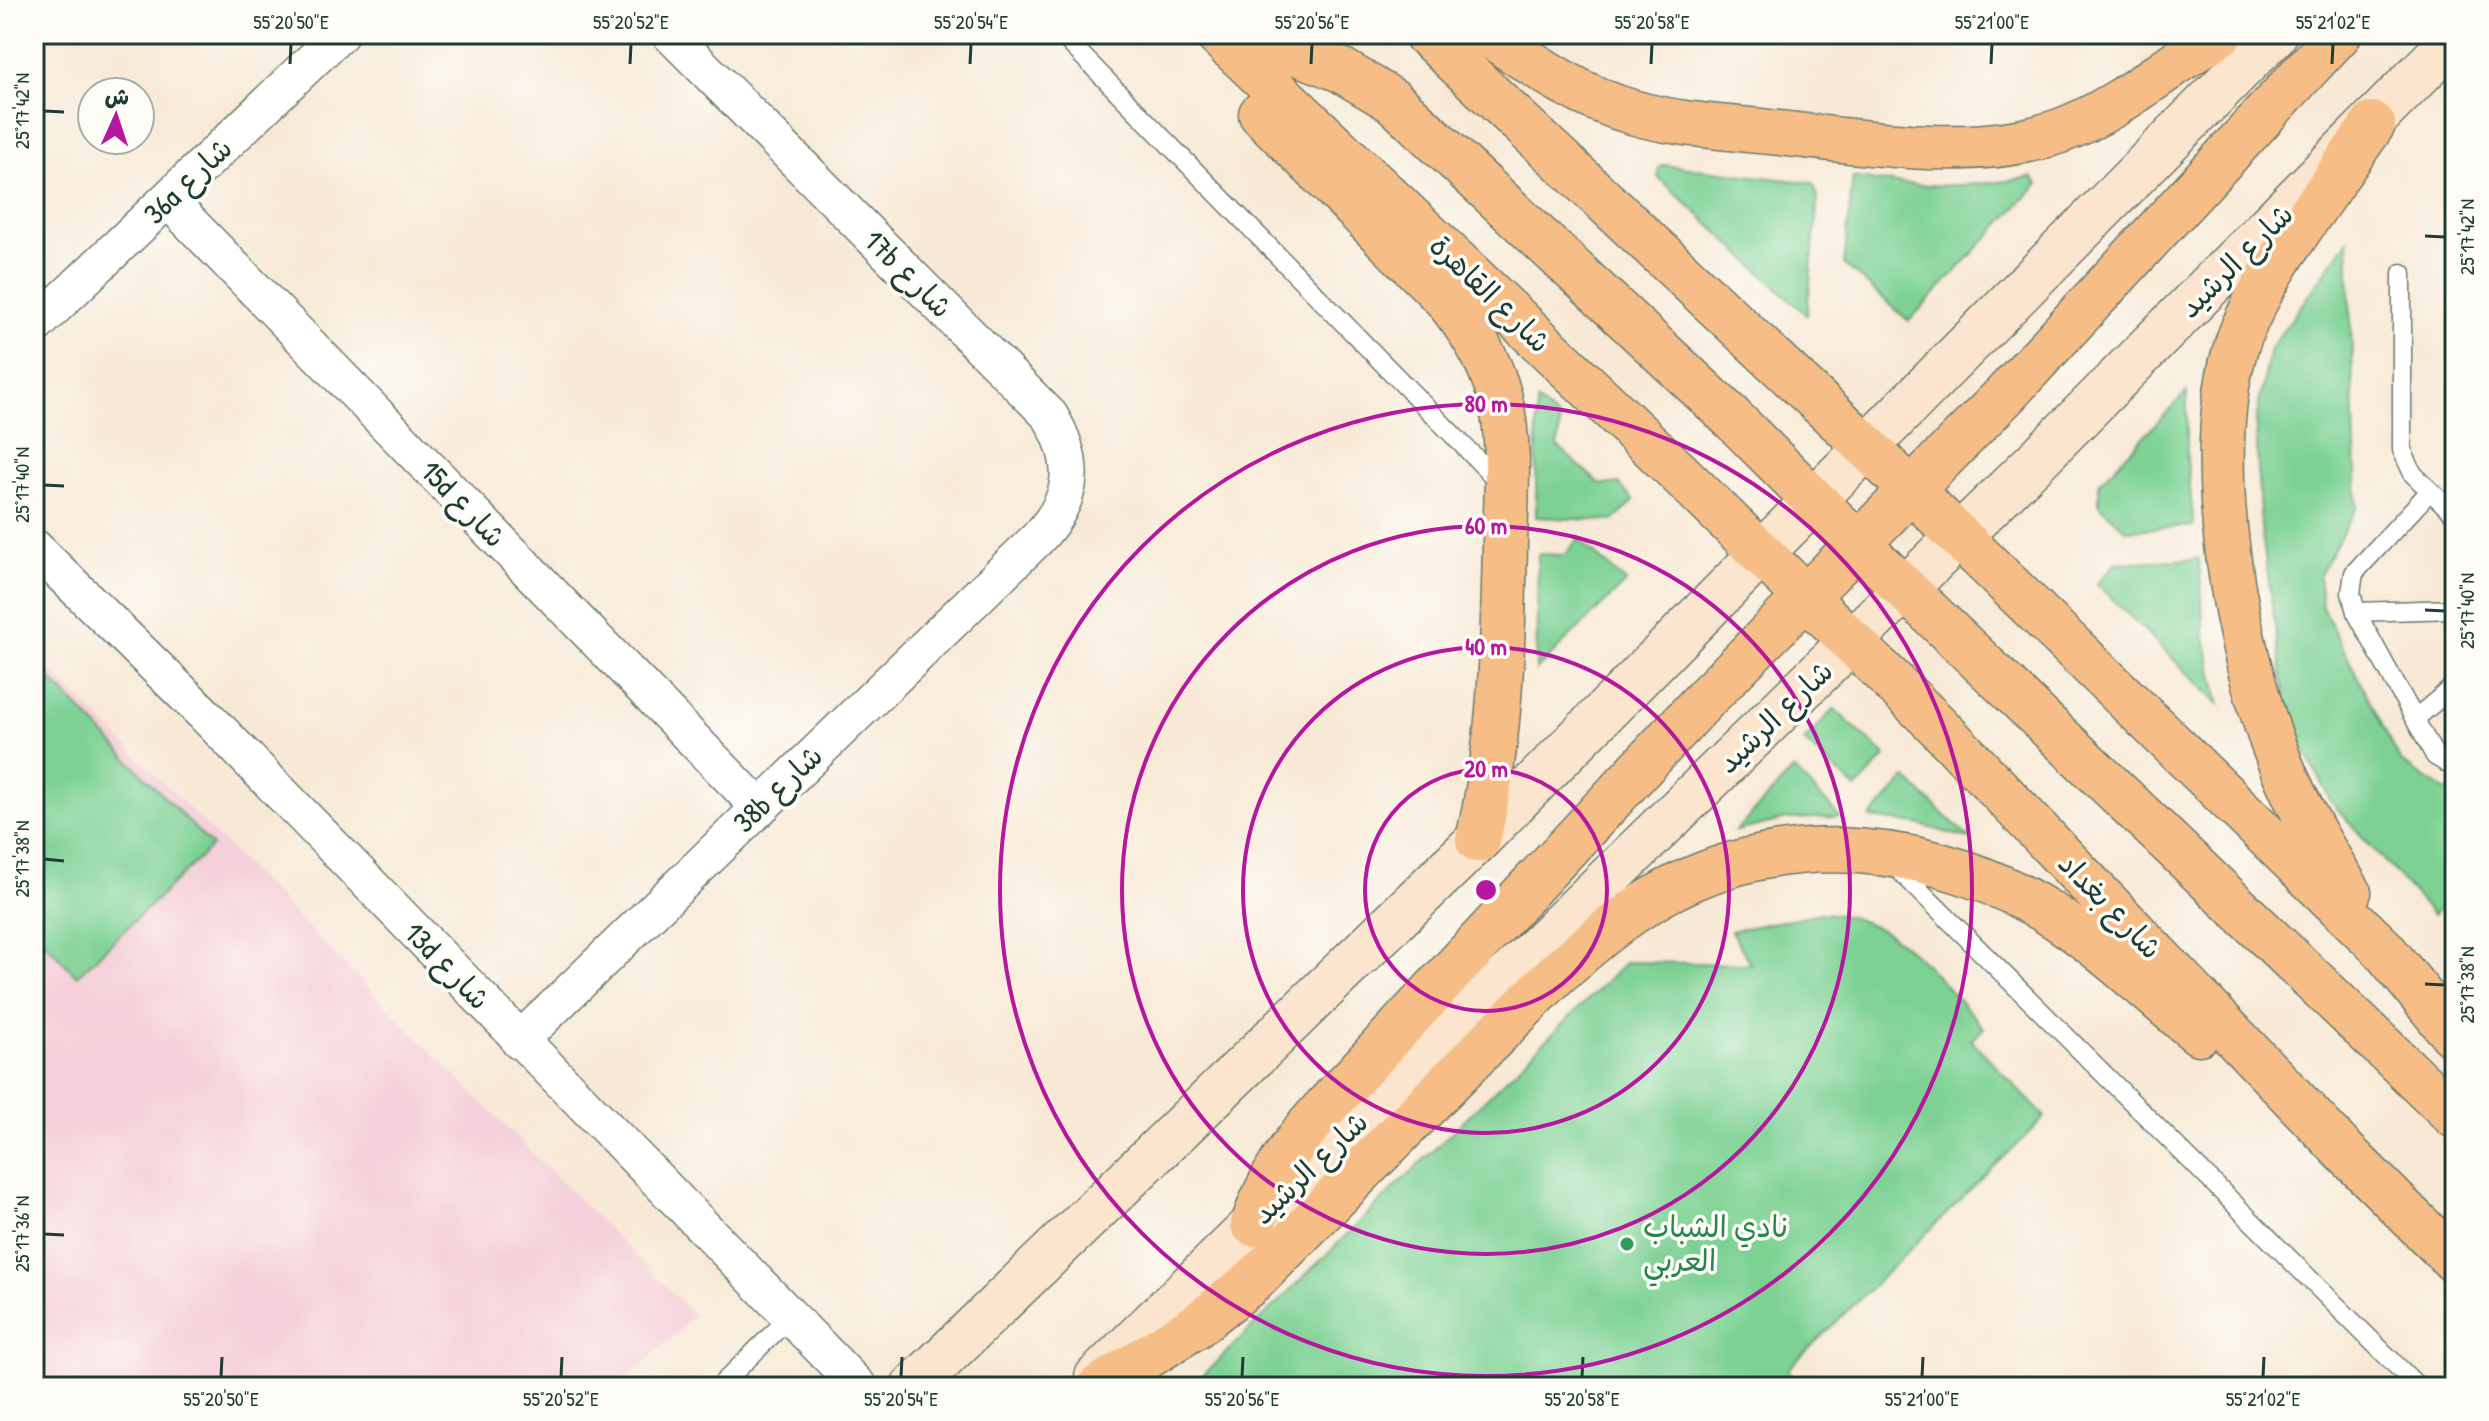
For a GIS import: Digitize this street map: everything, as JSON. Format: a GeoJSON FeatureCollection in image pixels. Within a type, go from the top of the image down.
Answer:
{"type":"FeatureCollection","features":[{"type":"Feature","properties":{"kind":"main road"},"geometry":{"type":"LineString","coordinates":[[1426,34],[1868,448],[2383,949],[2455,1037]]}},
{"type":"Feature","properties":{"kind":"main road"},"geometry":{"type":"LineString","coordinates":[[1488,34],[1580,93],[1632,112],[1687,123],[1956,147],[2008,144],[2070,127],[2105,112],[2220,34]]}},
{"type":"Feature","properties":{"kind":"main road"},"geometry":{"type":"LineString","coordinates":[[913,1387],[1478,840],[2275,34]]}},
{"type":"Feature","properties":{"kind":"main road"},"geometry":{"type":"LineString","coordinates":[[1253,1224],[1268,1182],[1291,1144],[1706,698],[2005,395],[2339,34]]}},
{"type":"Feature","properties":{"kind":"main road","name":"شارع الرشيد"},"geometry":{"type":"LineString","coordinates":[[1086,1387],[1960,537],[2455,38]]}},
{"type":"Feature","properties":{"kind":"main road"},"geometry":{"type":"LineString","coordinates":[[1223,40],[1252,102],[1272,129],[1445,298],[1470,328],[1488,362],[1500,399],[1506,489],[1501,701],[1489,794],[1478,840]]}},
{"type":"Feature","properties":{"kind":"main road"},"geometry":{"type":"LineString","coordinates":[[1223,40],[1285,48],[1341,70],[1393,101],[1732,418],[1858,544],[2455,1116]]}},
{"type":"Feature","properties":{"kind":"main road","name":"شارع القاهرة"},"geometry":{"type":"LineString","coordinates":[[1223,40],[1761,555]]}},
{"type":"Feature","properties":{"kind":"main road"},"geometry":{"type":"LineString","coordinates":[[2373,124],[2264,287],[2238,342],[2222,401],[2220,463],[2227,538],[2239,611],[2256,689],[2280,764],[2315,836],[2383,949]]}},
{"type":"Feature","properties":{"kind":"main road","name":"شارع بغداد"},"geometry":{"type":"LineString","coordinates":[[1761,555],[1935,723],[2341,1148],[2455,1261]]}},
{"type":"Feature","properties":{"kind":"main road"},"geometry":{"type":"LineString","coordinates":[[1099,1387],[1184,1334],[1253,1281],[1554,976],[1605,930],[1662,894],[1725,868],[1792,853],[1880,850],[1949,867],[1992,883],[2059,919],[2341,1148]]}},
{"type":"Feature","properties":{"kind":"street","name":"36a شارع"},"geometry":{"type":"LineString","coordinates":[[34,327],[340,34]]}},
{"type":"Feature","properties":{"kind":"street","name":"17b شارع"},"geometry":{"type":"LineString","coordinates":[[670,34],[1050,416],[1064,439],[1070,466],[1067,494],[1056,519],[1037,539]]}},
{"type":"Feature","properties":{"kind":"street","name":"15d شارع"},"geometry":{"type":"LineString","coordinates":[[168,200],[759,807]]}},
{"type":"Feature","properties":{"kind":"street","name":"38b شارع"},"geometry":{"type":"LineString","coordinates":[[519,1041],[1037,539]]}},
{"type":"Feature","properties":{"kind":"street","name":"13d شارع"},"geometry":{"type":"LineString","coordinates":[[34,547],[203,713],[859,1387]]}},
{"type":"Feature","properties":{"kind":"lane"},"geometry":{"type":"LineString","coordinates":[[1061,34],[1506,489]]}},
{"type":"Feature","properties":{"kind":"lane"},"geometry":{"type":"LineString","coordinates":[[2402,273],[2402,450],[2413,474],[2455,515]]}},
{"type":"Feature","properties":{"kind":"lane"},"geometry":{"type":"LineString","coordinates":[[2430,491],[2354,573],[2351,593],[2356,612],[2435,756],[2455,768]]}},
{"type":"Feature","properties":{"kind":"lane"},"geometry":{"type":"LineString","coordinates":[[2356,612],[2455,609]]}},
{"type":"Feature","properties":{"kind":"lane"},"geometry":{"type":"LineString","coordinates":[[2415,719],[2455,685]]}},
{"type":"Feature","properties":{"kind":"lane"},"geometry":{"type":"LineString","coordinates":[[1880,850],[2418,1387]]}},
{"type":"Feature","properties":{"kind":"lane"},"geometry":{"type":"LineString","coordinates":[[719,1387],[789,1318]]}},
{"type":"Feature","properties":{"kind":"lane"},"geometry":{"type":"LineString","coordinates":[[520,1387],[532,1387]]}},
{"type":"Feature","properties":{"kind":"shaded area"},"geometry":{"type":"Polygon","coordinates":[[[34,653],[694,1315],[619,1387],[34,1387],[34,653]]]}},
{"type":"Feature","properties":{"kind":"green space"},"geometry":{"type":"Polygon","coordinates":[[[1663,165],[1813,183],[1818,196],[1807,315],[1658,177],[1658,170],[1663,165]]]}},
{"type":"Feature","properties":{"kind":"green space"},"geometry":{"type":"Polygon","coordinates":[[[1853,177],[1898,184],[1942,186],[2032,177],[2038,184],[1909,321],[1844,264],[1853,177]]]}},
{"type":"Feature","properties":{"kind":"green space"},"geometry":{"type":"Polygon","coordinates":[[[2348,240],[2357,507],[2319,575],[2322,607],[2401,762],[2446,791],[2455,790],[2455,895],[2433,915],[2331,802],[2288,717],[2260,521],[2256,420],[2270,349],[2348,240]]]}},
{"type":"Feature","properties":{"kind":"green space"},"geometry":{"type":"Polygon","coordinates":[[[2187,392],[2187,459],[2194,526],[2126,530],[2099,505],[2099,483],[2187,392]]]}},
{"type":"Feature","properties":{"kind":"green space"},"geometry":{"type":"Polygon","coordinates":[[[1537,401],[1560,420],[1558,447],[1600,484],[1619,484],[1634,501],[1613,521],[1536,517],[1537,401]]]}},
{"type":"Feature","properties":{"kind":"green space"},"geometry":{"type":"Polygon","coordinates":[[[1578,539],[1626,582],[1536,670],[1538,554],[1565,555],[1578,539]]]}},
{"type":"Feature","properties":{"kind":"green space"},"geometry":{"type":"Polygon","coordinates":[[[2199,559],[2204,633],[2220,705],[2097,584],[2115,563],[2199,559]]]}},
{"type":"Feature","properties":{"kind":"green space"},"geometry":{"type":"Polygon","coordinates":[[[34,662],[212,846],[77,976],[34,931],[34,662]]]}},
{"type":"Feature","properties":{"kind":"green space"},"geometry":{"type":"Polygon","coordinates":[[[1834,709],[1886,756],[1856,789],[1804,741],[1834,709]]]}},
{"type":"Feature","properties":{"kind":"green space"},"geometry":{"type":"Polygon","coordinates":[[[1794,769],[1840,817],[1787,819],[1736,831],[1794,769]]]}},
{"type":"Feature","properties":{"kind":"green space"},"geometry":{"type":"Polygon","coordinates":[[[1906,778],[1970,839],[1917,824],[1870,818],[1906,778]]]}},
{"type":"Feature","properties":{"kind":"green space","name":"نادي الشباب العربي"},"geometry":{"type":"Polygon","coordinates":[[[1820,913],[1847,916],[1871,925],[1912,952],[1984,1028],[1971,1040],[2045,1117],[1787,1370],[1803,1387],[1191,1387],[1626,962],[1751,964],[1731,931],[1820,913]]]}},
{"type":"Feature","properties":{"kind":"place","name":"نادي الشباب العربي"},"geometry":{"type":"Point","coordinates":[1627,1244]}}]}
